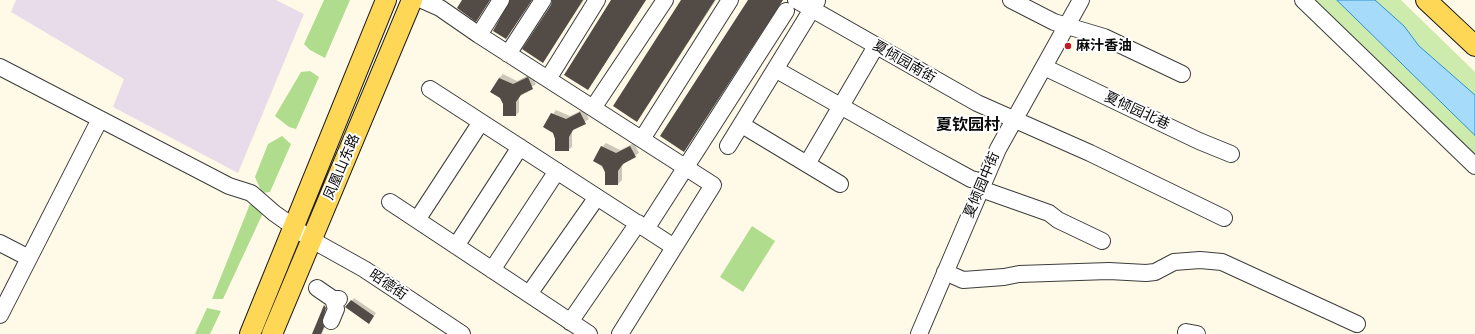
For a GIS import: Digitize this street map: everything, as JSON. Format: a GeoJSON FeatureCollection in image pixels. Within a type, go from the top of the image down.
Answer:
{"type":"FeatureCollection","features":[{"type":"Feature","properties":{"kind":"main road","name":"凤凰山东路"},"geometry":{"type":"LineString","coordinates":[[272,334],[412,0]]}},
{"type":"Feature","properties":{"kind":"main road"},"geometry":{"type":"LineString","coordinates":[[1426,0],[1475,46]]}},
{"type":"Feature","properties":{"kind":"main road"},"geometry":{"type":"LineString","coordinates":[[1445,0],[1475,28]]}},
{"type":"Feature","properties":{"kind":"main road","name":"凤凰山东路"},"geometry":{"type":"LineString","coordinates":[[250,334],[294,228],[384,1]]}},
{"type":"Feature","properties":{"kind":"street"},"geometry":{"type":"LineString","coordinates":[[422,0],[440,8],[508,54],[713,185],[620,334]]}},
{"type":"Feature","properties":{"kind":"street"},"geometry":{"type":"LineString","coordinates":[[479,35],[501,0]]}},
{"type":"Feature","properties":{"kind":"street"},"geometry":{"type":"LineString","coordinates":[[508,54],[543,0]]}},
{"type":"Feature","properties":{"kind":"street"},"geometry":{"type":"LineString","coordinates":[[548,79],[597,0]]}},
{"type":"Feature","properties":{"kind":"street"},"geometry":{"type":"LineString","coordinates":[[593,108],[665,0]]}},
{"type":"Feature","properties":{"kind":"street"},"geometry":{"type":"LineString","coordinates":[[642,140],[730,0]]}},
{"type":"Feature","properties":{"kind":"street"},"geometry":{"type":"LineString","coordinates":[[1011,0],[1054,22],[1104,36],[1182,74]]}},
{"type":"Feature","properties":{"kind":"street","name":"夏倾园中街"},"geometry":{"type":"LineString","coordinates":[[919,334],[998,149],[1081,0]]}},
{"type":"Feature","properties":{"kind":"street"},"geometry":{"type":"LineString","coordinates":[[1303,0],[1475,166]]}},
{"type":"Feature","properties":{"kind":"street"},"geometry":{"type":"LineString","coordinates":[[570,322],[685,168],[791,5]]}},
{"type":"Feature","properties":{"kind":"street","name":"夏倾园南街"},"geometry":{"type":"LineString","coordinates":[[791,5],[815,5],[876,46],[977,103],[1015,119],[1224,218]]}},
{"type":"Feature","properties":{"kind":"street"},"geometry":{"type":"LineString","coordinates":[[728,146],[815,5]]}},
{"type":"Feature","properties":{"kind":"street"},"geometry":{"type":"LineString","coordinates":[[807,164],[876,46]]}},
{"type":"Feature","properties":{"kind":"street","name":"昭德街"},"geometry":{"type":"LineString","coordinates":[[0,67],[229,186],[252,193],[274,213],[294,228],[312,240],[364,269],[462,334]]}},
{"type":"Feature","properties":{"kind":"street","name":"夏倾园北巷"},"geometry":{"type":"LineString","coordinates":[[1044,67],[1199,141],[1231,154]]}},
{"type":"Feature","properties":{"kind":"street"},"geometry":{"type":"LineString","coordinates":[[777,68],[982,186],[1049,213],[1058,220],[1102,241]]}},
{"type":"Feature","properties":{"kind":"street"},"geometry":{"type":"LineString","coordinates":[[430,89],[674,247]]}},
{"type":"Feature","properties":{"kind":"street"},"geometry":{"type":"LineString","coordinates":[[0,315],[100,119]]}},
{"type":"Feature","properties":{"kind":"street"},"geometry":{"type":"LineString","coordinates":[[417,220],[481,122]]}},
{"type":"Feature","properties":{"kind":"street"},"geometry":{"type":"LineString","coordinates":[[742,125],[840,184]]}},
{"type":"Feature","properties":{"kind":"street"},"geometry":{"type":"LineString","coordinates":[[456,246],[520,147]]}},
{"type":"Feature","properties":{"kind":"street"},"geometry":{"type":"LineString","coordinates":[[492,270],[557,171]]}},
{"type":"Feature","properties":{"kind":"street"},"geometry":{"type":"LineString","coordinates":[[529,294],[597,197]]}},
{"type":"Feature","properties":{"kind":"street"},"geometry":{"type":"LineString","coordinates":[[390,202],[589,334]]}},
{"type":"Feature","properties":{"kind":"street"},"geometry":{"type":"LineString","coordinates":[[0,243],[29,258]]}},
{"type":"Feature","properties":{"kind":"street"},"geometry":{"type":"LineString","coordinates":[[945,272],[963,280],[1004,277],[1019,274],[1109,271],[1146,273],[1155,272],[1174,262],[1200,260],[1222,262],[1357,324]]}},
{"type":"Feature","properties":{"kind":"street"},"geometry":{"type":"LineString","coordinates":[[317,288],[336,299],[336,309],[332,320]]}},
{"type":"Feature","properties":{"kind":"shaded area"},"geometry":{"type":"Polygon","coordinates":[[[16,0],[276,0],[304,14],[238,173],[113,107],[124,79],[11,12],[16,0]]]}},
{"type":"Feature","properties":{"kind":"green space"},"geometry":{"type":"Polygon","coordinates":[[[324,0],[350,0],[325,58],[310,50],[304,44],[324,0]]]}},
{"type":"Feature","properties":{"kind":"green space"},"geometry":{"type":"Polygon","coordinates":[[[1311,0],[1401,0],[1475,72],[1475,159],[1311,0]]]}},
{"type":"Feature","properties":{"kind":"green space"},"geometry":{"type":"Polygon","coordinates":[[[310,71],[319,77],[296,129],[289,127],[275,116],[301,72],[310,71]]]}},
{"type":"Feature","properties":{"kind":"green space"},"geometry":{"type":"Polygon","coordinates":[[[282,136],[291,144],[270,192],[262,193],[255,177],[268,144],[282,136]]]}},
{"type":"Feature","properties":{"kind":"green space"},"geometry":{"type":"Polygon","coordinates":[[[250,204],[263,213],[223,299],[212,299],[250,204]]]}},
{"type":"Feature","properties":{"kind":"green space"},"geometry":{"type":"Polygon","coordinates":[[[752,226],[775,241],[743,292],[720,277],[752,226]]]}},
{"type":"Feature","properties":{"kind":"green space"},"geometry":{"type":"Polygon","coordinates":[[[207,308],[221,311],[210,334],[195,334],[207,308]]]}},
{"type":"Feature","properties":{"kind":"water"},"geometry":{"type":"Polygon","coordinates":[[[1337,0],[1375,0],[1404,26],[1419,46],[1475,95],[1475,135],[1337,0]]]}},
{"type":"Feature","properties":{"kind":"building"},"geometry":{"type":"Polygon","coordinates":[[[462,0],[490,0],[476,22],[457,8],[462,0]]]}},
{"type":"Feature","properties":{"kind":"building"},"geometry":{"type":"Polygon","coordinates":[[[510,0],[532,0],[506,39],[493,31],[510,0]]]}},
{"type":"Feature","properties":{"kind":"building"},"geometry":{"type":"Polygon","coordinates":[[[552,0],[583,0],[543,63],[522,49],[551,5],[552,0]]]}},
{"type":"Feature","properties":{"kind":"building"},"geometry":{"type":"Polygon","coordinates":[[[611,0],[646,0],[588,90],[564,75],[611,0]]]}},
{"type":"Feature","properties":{"kind":"building"},"geometry":{"type":"Polygon","coordinates":[[[681,0],[715,0],[637,122],[613,106],[681,0]]]}},
{"type":"Feature","properties":{"kind":"building"},"geometry":{"type":"Polygon","coordinates":[[[748,0],[783,0],[684,152],[660,136],[748,0]]]}},
{"type":"Feature","properties":{"kind":"building"},"geometry":{"type":"Polygon","coordinates":[[[528,77],[533,89],[521,95],[516,102],[516,116],[503,116],[503,104],[500,98],[490,92],[499,78],[513,84],[528,77]]]}},
{"type":"Feature","properties":{"kind":"building"},"geometry":{"type":"Polygon","coordinates":[[[580,112],[586,124],[573,130],[569,137],[569,151],[555,151],[555,139],[553,133],[543,127],[551,113],[566,119],[580,112]]]}},
{"type":"Feature","properties":{"kind":"building"},"geometry":{"type":"Polygon","coordinates":[[[601,146],[616,153],[630,146],[636,157],[623,164],[618,171],[618,185],[605,185],[605,172],[602,166],[593,161],[601,146]]]}},
{"type":"Feature","properties":{"kind":"building"},"geometry":{"type":"Polygon","coordinates":[[[351,300],[374,316],[369,324],[345,307],[351,300]]]}},
{"type":"Feature","properties":{"kind":"building"},"geometry":{"type":"Polygon","coordinates":[[[324,305],[326,308],[322,322],[324,327],[321,334],[312,334],[324,305]]]}},
{"type":"Feature","properties":{"kind":"place","name":"麻汁香油"},"geometry":{"type":"Point","coordinates":[1068,46]}},
{"type":"Feature","properties":{"kind":"district","name":"夏钦园村"},"geometry":{"type":"Point","coordinates":[968,125]}}]}
